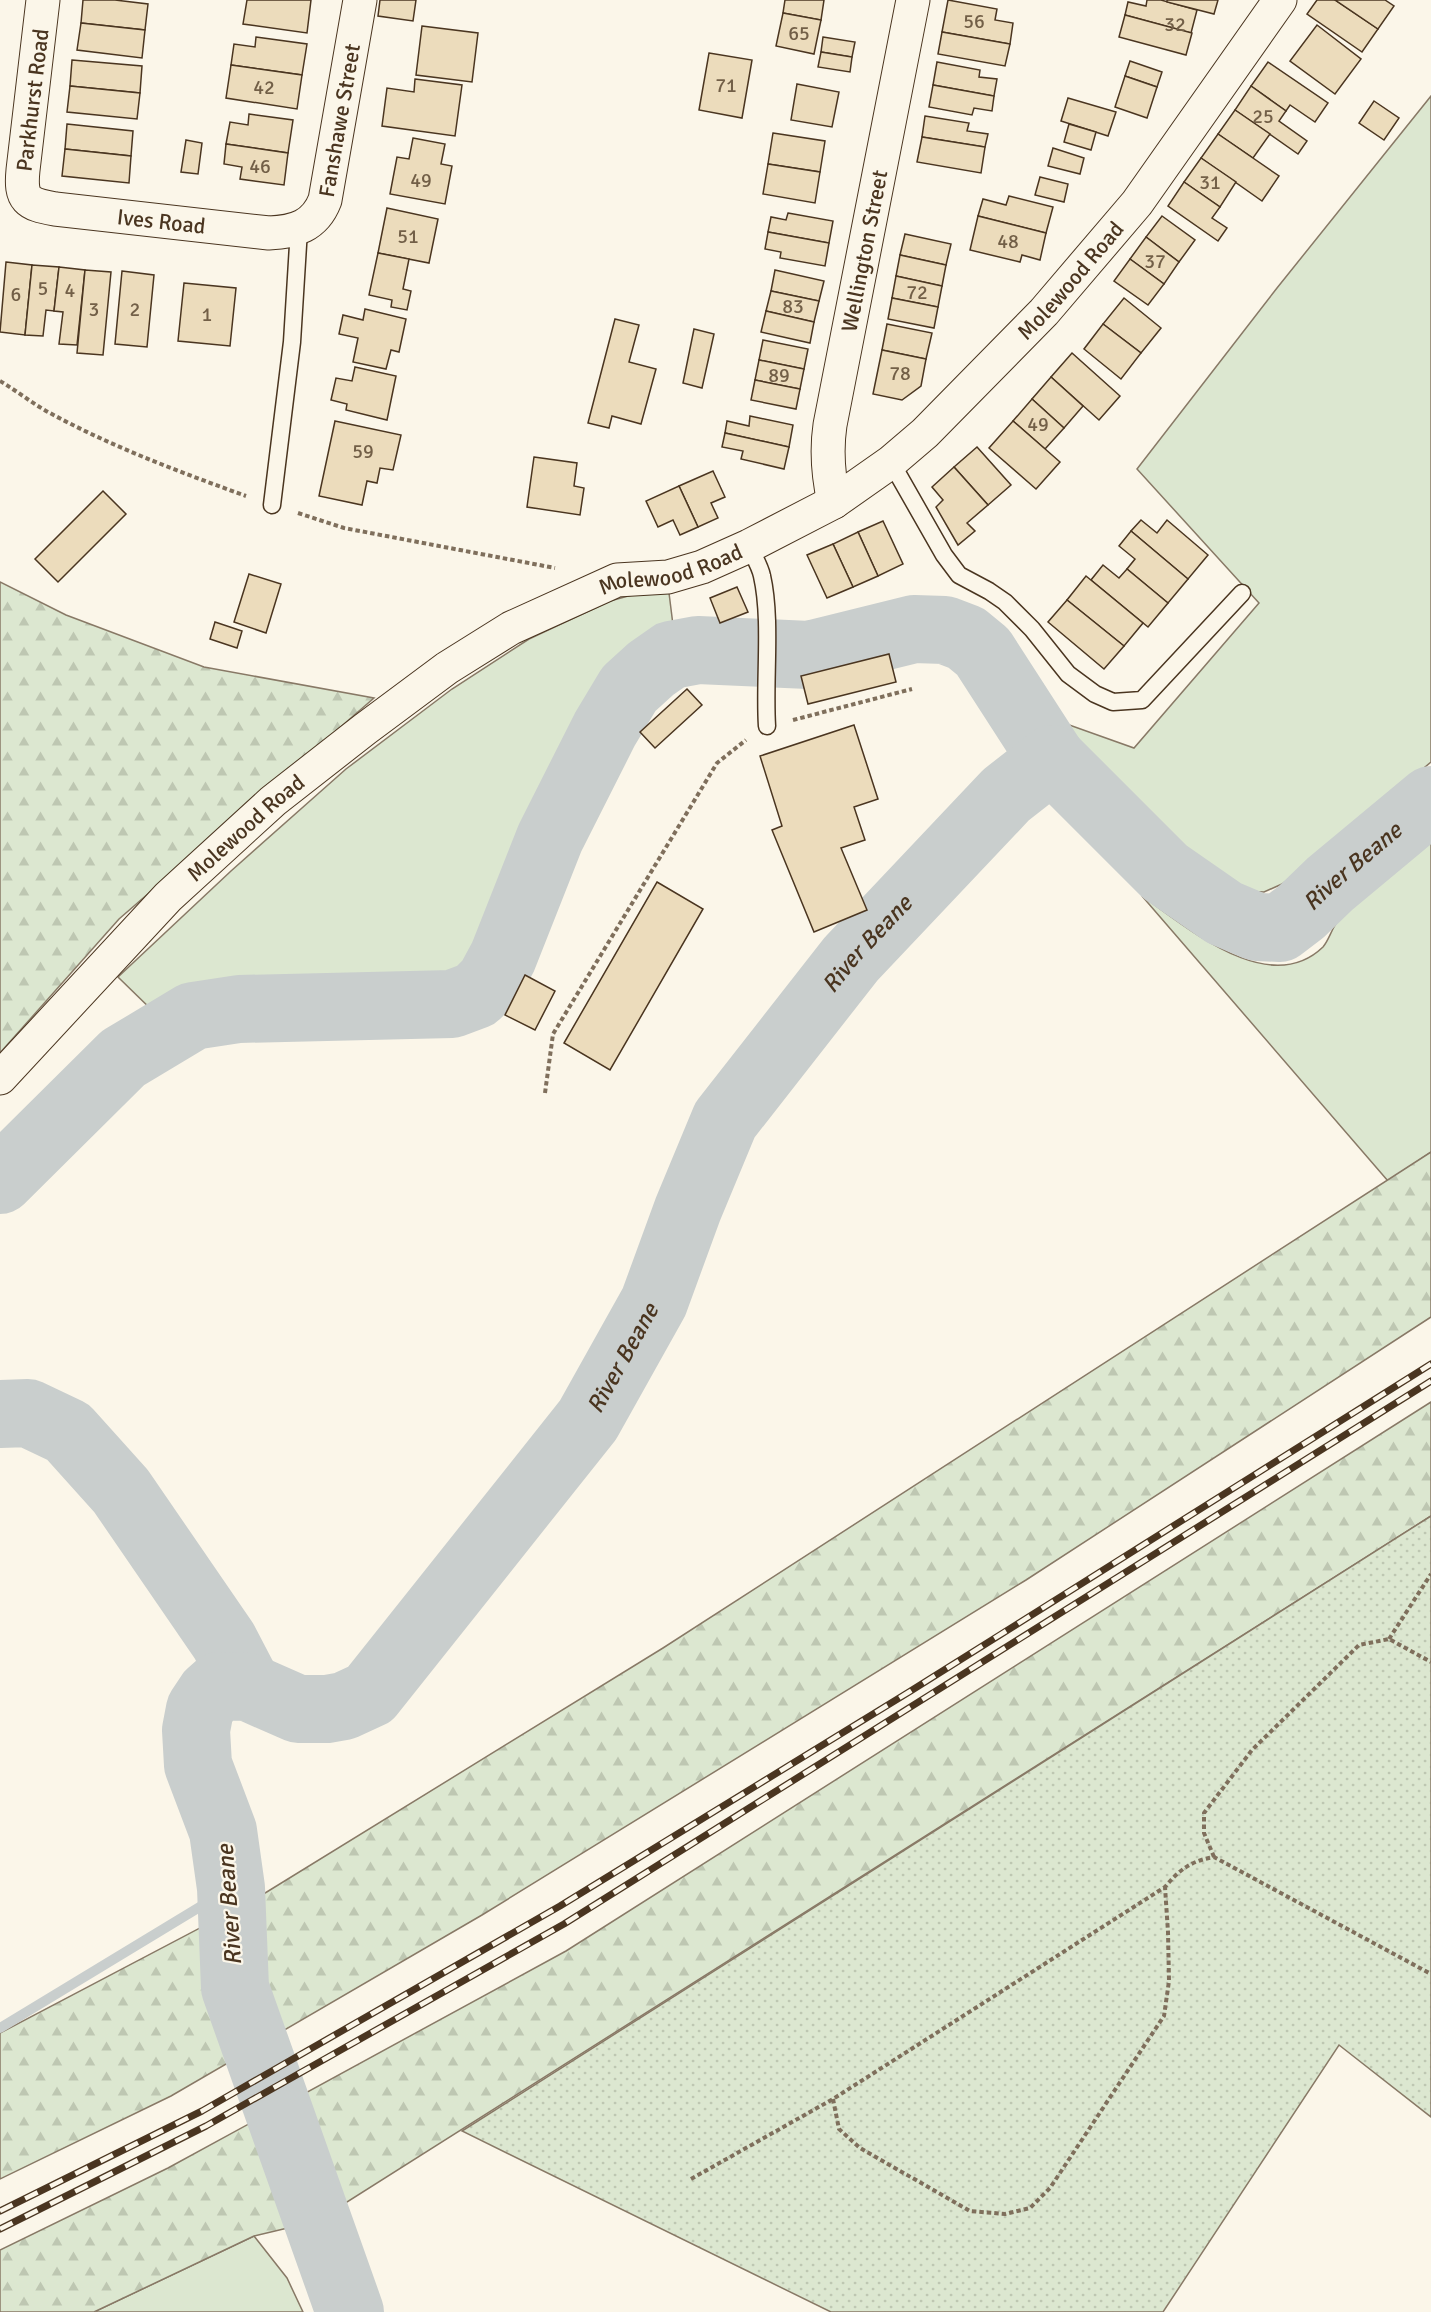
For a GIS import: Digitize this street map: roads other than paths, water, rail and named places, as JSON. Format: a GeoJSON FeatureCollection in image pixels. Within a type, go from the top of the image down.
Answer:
{"type":"FeatureCollection","features":[{"type":"Feature","properties":{"kind":"street","name":"Parkhurst Road"},"geometry":{"type":"LineString","coordinates":[[26,198],[22,192],[22,176],[43,0]]}},
{"type":"Feature","properties":{"kind":"street","name":"Fanshawe Street"},"geometry":{"type":"LineString","coordinates":[[299,229],[315,218],[325,200],[360,0]]}},
{"type":"Feature","properties":{"kind":"street","name":"Wellington Street"},"geometry":{"type":"LineString","coordinates":[[834,502],[828,478],[826,451],[830,425],[913,0]]}},
{"type":"Feature","properties":{"kind":"street","name":"Molewood Road"},"geometry":{"type":"LineString","coordinates":[[0,1078],[168,897],[264,809],[447,668],[511,628],[617,580],[668,577],[702,567],[749,546],[834,502],[891,462],[926,433],[1044,312],[1137,204],[1280,0]]}},
{"type":"Feature","properties":{"kind":"street","name":"Ives Road"},"geometry":{"type":"LineString","coordinates":[[26,198],[35,205],[55,208],[269,233],[299,229]]}},
{"type":"Feature","properties":{"kind":"lane"},"geometry":{"type":"LineString","coordinates":[[272,505],[292,342],[299,229]]}},
{"type":"Feature","properties":{"kind":"lane"},"geometry":{"type":"LineString","coordinates":[[891,462],[944,555],[959,574],[1005,602],[1032,629],[1068,674],[1095,694],[1113,702],[1143,700],[1242,593]]}},
{"type":"Feature","properties":{"kind":"lane"},"geometry":{"type":"LineString","coordinates":[[749,546],[762,575],[767,617],[765,692],[767,726]]}},
{"type":"Feature","properties":{"kind":"waterway"},"geometry":{"type":"LineString","coordinates":[[0,1180],[123,1058],[193,1016],[239,1009],[452,1004],[476,995],[490,981],[503,957],[550,838],[605,729],[629,689],[671,655],[698,650],[809,655],[914,629],[945,630],[966,638],[983,652],[1052,759]]}},
{"type":"Feature","properties":{"kind":"waterway","name":"River Beane"},"geometry":{"type":"LineString","coordinates":[[350,2312],[235,1988],[231,1888],[223,1831],[198,1765],[196,1730],[200,1709],[210,1694],[219,1686],[248,1687],[298,1709],[327,1709],[344,1706],[370,1694],[588,1420],[654,1302],[688,1209],[725,1120],[851,959],[1006,795],[1052,759],[1165,872],[1224,913],[1257,927],[1280,928],[1431,800]]}},
{"type":"Feature","properties":{"kind":"waterway"},"geometry":{"type":"LineString","coordinates":[[0,1414],[28,1413],[68,1432],[121,1491],[224,1641],[248,1687]]}},
{"type":"Feature","properties":{"kind":"waterway"},"geometry":{"type":"LineString","coordinates":[[0,2028],[231,1888]]}},
{"type":"Feature","properties":{"kind":"railway"},"geometry":{"type":"LineString","coordinates":[[0,2211],[202,2111],[560,1906],[909,1692],[1431,1364]]}},
{"type":"Feature","properties":{"kind":"railway"},"geometry":{"type":"LineString","coordinates":[[0,2229],[206,2126],[564,1924],[1431,1381]]}}]}
